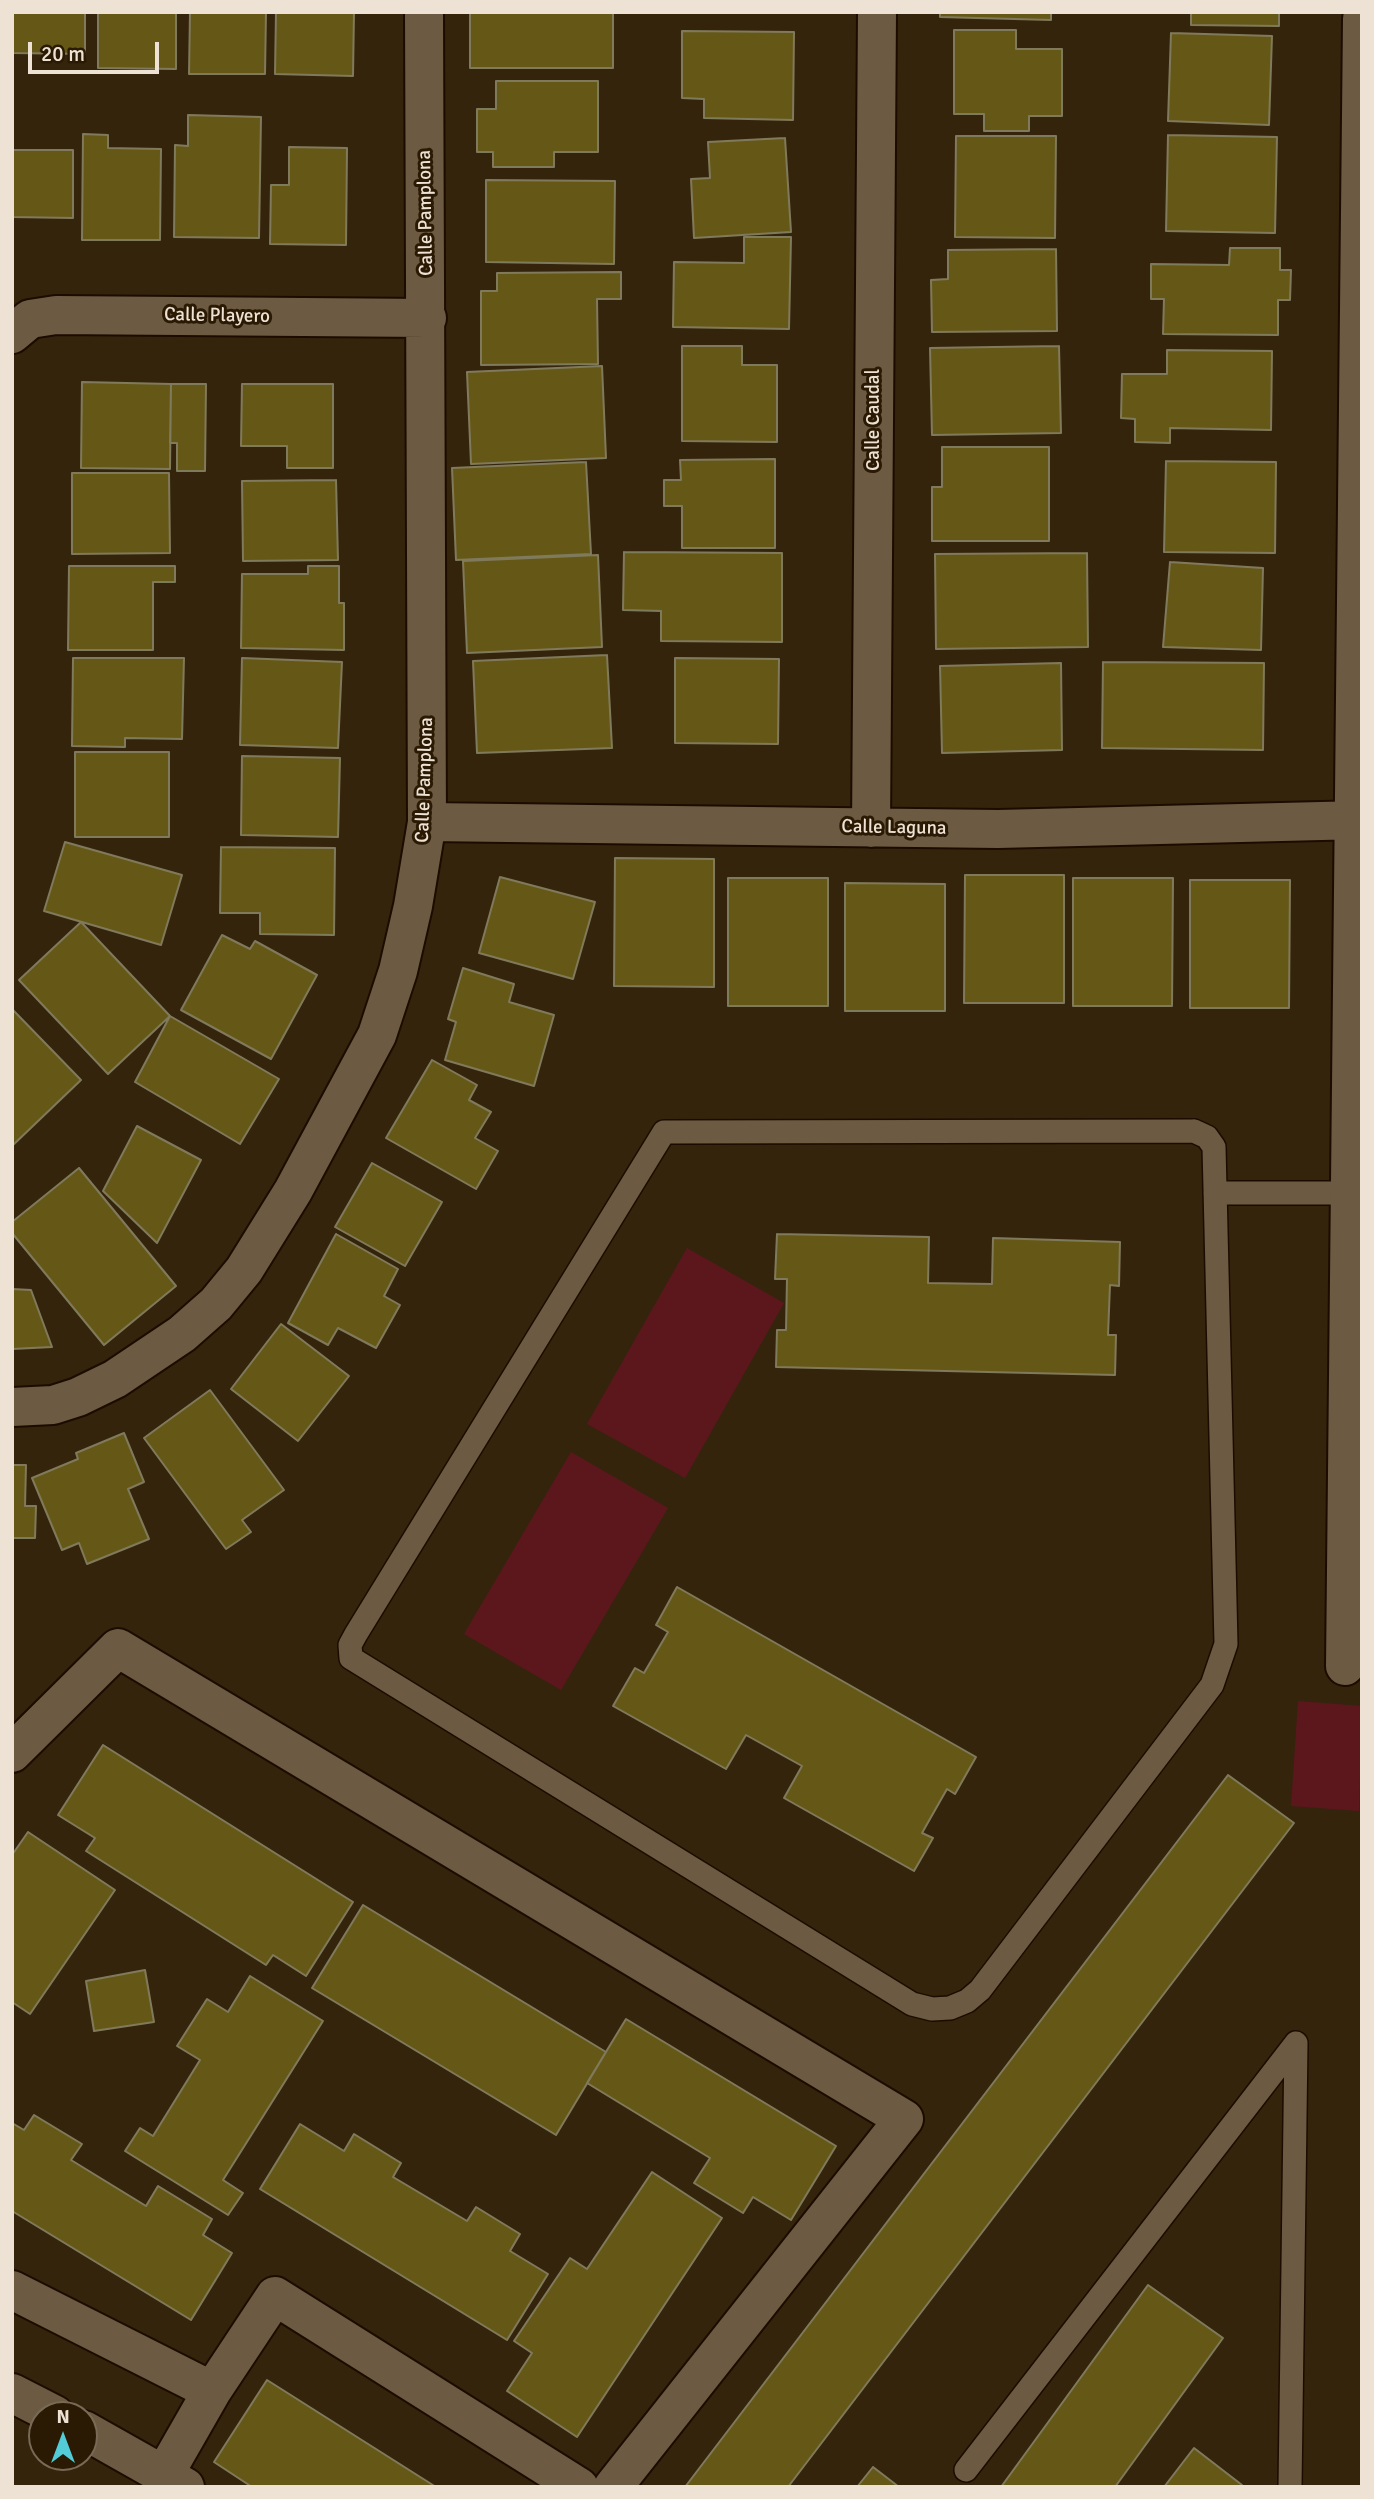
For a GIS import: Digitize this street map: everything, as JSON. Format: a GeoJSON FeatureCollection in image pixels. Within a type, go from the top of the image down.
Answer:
{"type":"FeatureCollection","features":[{"type":"Feature","properties":{"kind":"street","name":"Calle Pamplona"},"geometry":{"type":"LineString","coordinates":[[12,1407],[53,1405],[78,1397],[115,1379],[181,1334],[216,1304],[244,1270],[293,1191],[377,1035],[398,971],[427,822],[424,12]]}},
{"type":"Feature","properties":{"kind":"street","name":"Calle Caudal"},"geometry":{"type":"LineString","coordinates":[[871,828],[877,12]]}},
{"type":"Feature","properties":{"kind":"street"},"geometry":{"type":"LineString","coordinates":[[1345,1666],[1350,1193],[1358,820],[1362,19]]}},
{"type":"Feature","properties":{"kind":"street","name":"Calle Playero"},"geometry":{"type":"LineString","coordinates":[[12,334],[30,319],[56,315],[427,318]]}},
{"type":"Feature","properties":{"kind":"street","name":"Calle Laguna"},"geometry":{"type":"LineString","coordinates":[[427,822],[998,829],[1358,820]]}},
{"type":"Feature","properties":{"kind":"street"},"geometry":{"type":"LineString","coordinates":[[12,1753],[118,1648],[904,2119],[613,2487]]}},
{"type":"Feature","properties":{"kind":"street"},"geometry":{"type":"LineString","coordinates":[[12,2290],[212,2391]]}},
{"type":"Feature","properties":{"kind":"street"},"geometry":{"type":"LineString","coordinates":[[98,2438],[175,2480],[212,2391],[275,2296],[579,2487]]}},
{"type":"Feature","properties":{"kind":"street"},"geometry":{"type":"LineString","coordinates":[[12,2393],[28,2401]]}},
{"type":"Feature","properties":{"kind":"lane"},"geometry":{"type":"LineString","coordinates":[[1194,1130],[1207,1137],[1214,1147],[1215,1193],[1226,1644],[1220,1666],[1203,1696],[980,1990],[967,2001],[950,2008],[932,2009],[912,2004],[351,1658],[350,1645],[361,1625],[664,1132],[1194,1130]]}},
{"type":"Feature","properties":{"kind":"lane"},"geometry":{"type":"LineString","coordinates":[[1215,1193],[1350,1193]]}},
{"type":"Feature","properties":{"kind":"lane"},"geometry":{"type":"LineString","coordinates":[[966,2470],[1296,2043],[1290,2487]]}},
{"type":"Feature","properties":{"kind":"shaded area"},"geometry":{"type":"Polygon","coordinates":[[[687,1248],[784,1303],[685,1478],[587,1424],[687,1248]]]}},
{"type":"Feature","properties":{"kind":"shaded area"},"geometry":{"type":"Polygon","coordinates":[[[571,1452],[668,1508],[561,1690],[464,1634],[571,1452]]]}},
{"type":"Feature","properties":{"kind":"shaded area"},"geometry":{"type":"Polygon","coordinates":[[[1298,1701],[1362,1706],[1359,1811],[1291,1806],[1298,1701]]]}},
{"type":"Feature","properties":{"kind":"building"},"geometry":{"type":"Polygon","coordinates":[[[12,12],[85,12],[85,54],[12,53],[12,12]]]}},
{"type":"Feature","properties":{"kind":"building"},"geometry":{"type":"Polygon","coordinates":[[[98,12],[176,12],[176,69],[98,68],[98,12]]]}},
{"type":"Feature","properties":{"kind":"building"},"geometry":{"type":"Polygon","coordinates":[[[190,12],[266,12],[265,74],[189,74],[190,12]]]}},
{"type":"Feature","properties":{"kind":"building"},"geometry":{"type":"Polygon","coordinates":[[[276,12],[354,12],[353,76],[275,74],[276,12]]]}},
{"type":"Feature","properties":{"kind":"building"},"geometry":{"type":"Polygon","coordinates":[[[470,12],[613,12],[613,68],[470,68],[470,12]]]}},
{"type":"Feature","properties":{"kind":"building"},"geometry":{"type":"Polygon","coordinates":[[[940,12],[1051,12],[1051,20],[940,17],[940,12]]]}},
{"type":"Feature","properties":{"kind":"building"},"geometry":{"type":"Polygon","coordinates":[[[1191,12],[1279,12],[1279,26],[1191,25],[1191,12]]]}},
{"type":"Feature","properties":{"kind":"building"},"geometry":{"type":"Polygon","coordinates":[[[954,30],[1016,30],[1016,49],[1062,49],[1062,116],[1029,116],[1029,131],[984,131],[984,114],[954,114],[954,30]]]}},
{"type":"Feature","properties":{"kind":"building"},"geometry":{"type":"Polygon","coordinates":[[[682,31],[794,32],[793,120],[704,118],[704,99],[682,98],[682,31]]]}},
{"type":"Feature","properties":{"kind":"building"},"geometry":{"type":"Polygon","coordinates":[[[1171,33],[1272,36],[1269,125],[1168,121],[1171,33]]]}},
{"type":"Feature","properties":{"kind":"building"},"geometry":{"type":"Polygon","coordinates":[[[496,81],[598,81],[598,152],[554,152],[554,167],[493,167],[493,152],[477,152],[477,109],[496,109],[496,81]]]}},
{"type":"Feature","properties":{"kind":"building"},"geometry":{"type":"Polygon","coordinates":[[[188,115],[261,117],[259,238],[174,237],[175,145],[188,146],[188,115]]]}},
{"type":"Feature","properties":{"kind":"building"},"geometry":{"type":"Polygon","coordinates":[[[83,134],[108,135],[108,148],[161,149],[160,240],[82,240],[83,134]]]}},
{"type":"Feature","properties":{"kind":"building"},"geometry":{"type":"Polygon","coordinates":[[[1168,135],[1277,137],[1275,233],[1166,231],[1168,135]]]}},
{"type":"Feature","properties":{"kind":"building"},"geometry":{"type":"Polygon","coordinates":[[[956,136],[1056,136],[1055,238],[955,237],[956,136]]]}},
{"type":"Feature","properties":{"kind":"building"},"geometry":{"type":"Polygon","coordinates":[[[785,138],[791,232],[694,238],[691,179],[710,178],[708,142],[785,138]]]}},
{"type":"Feature","properties":{"kind":"building"},"geometry":{"type":"Polygon","coordinates":[[[289,147],[347,148],[346,245],[270,244],[271,185],[289,185],[289,147]]]}},
{"type":"Feature","properties":{"kind":"building"},"geometry":{"type":"Polygon","coordinates":[[[12,150],[73,150],[73,218],[12,217],[12,150]]]}},
{"type":"Feature","properties":{"kind":"building"},"geometry":{"type":"Polygon","coordinates":[[[486,180],[615,181],[614,264],[486,262],[486,180]]]}},
{"type":"Feature","properties":{"kind":"building"},"geometry":{"type":"Polygon","coordinates":[[[744,237],[791,237],[789,329],[673,327],[674,262],[744,263],[744,237]]]}},
{"type":"Feature","properties":{"kind":"building"},"geometry":{"type":"Polygon","coordinates":[[[1230,248],[1280,248],[1280,270],[1291,270],[1290,300],[1278,300],[1278,335],[1163,334],[1164,299],[1151,299],[1151,264],[1229,265],[1230,248]]]}},
{"type":"Feature","properties":{"kind":"building"},"geometry":{"type":"Polygon","coordinates":[[[1056,249],[1057,331],[932,332],[931,280],[948,279],[948,250],[1056,249]]]}},
{"type":"Feature","properties":{"kind":"building"},"geometry":{"type":"Polygon","coordinates":[[[621,272],[621,299],[597,299],[598,364],[481,365],[481,291],[497,291],[497,273],[621,272]]]}},
{"type":"Feature","properties":{"kind":"building"},"geometry":{"type":"Polygon","coordinates":[[[682,346],[742,346],[742,365],[777,365],[777,442],[682,441],[682,346]]]}},
{"type":"Feature","properties":{"kind":"building"},"geometry":{"type":"Polygon","coordinates":[[[1059,346],[1061,433],[932,435],[930,348],[1059,346]]]}},
{"type":"Feature","properties":{"kind":"building"},"geometry":{"type":"Polygon","coordinates":[[[1167,350],[1272,351],[1271,430],[1170,428],[1170,443],[1135,442],[1135,419],[1121,418],[1122,374],[1167,374],[1167,350]]]}},
{"type":"Feature","properties":{"kind":"building"},"geometry":{"type":"Polygon","coordinates":[[[602,366],[606,458],[471,464],[467,372],[602,366]]]}},
{"type":"Feature","properties":{"kind":"building"},"geometry":{"type":"Polygon","coordinates":[[[82,382],[171,384],[170,469],[81,468],[82,382]]]}},
{"type":"Feature","properties":{"kind":"building"},"geometry":{"type":"Polygon","coordinates":[[[171,384],[206,384],[205,471],[177,471],[177,443],[170,443],[171,384]]]}},
{"type":"Feature","properties":{"kind":"building"},"geometry":{"type":"Polygon","coordinates":[[[242,384],[333,384],[333,468],[287,468],[287,446],[241,446],[242,384]]]}},
{"type":"Feature","properties":{"kind":"building"},"geometry":{"type":"Polygon","coordinates":[[[942,447],[1049,447],[1049,541],[932,541],[932,487],[942,487],[942,447]]]}},
{"type":"Feature","properties":{"kind":"building"},"geometry":{"type":"Polygon","coordinates":[[[775,459],[775,548],[682,548],[682,506],[664,506],[664,480],[681,480],[680,460],[775,459]]]}},
{"type":"Feature","properties":{"kind":"building"},"geometry":{"type":"Polygon","coordinates":[[[1166,461],[1276,462],[1275,553],[1164,552],[1166,461]]]}},
{"type":"Feature","properties":{"kind":"building"},"geometry":{"type":"Polygon","coordinates":[[[586,462],[591,554],[456,560],[452,468],[586,462]]]}},
{"type":"Feature","properties":{"kind":"building"},"geometry":{"type":"Polygon","coordinates":[[[72,473],[169,473],[170,553],[72,554],[72,473]]]}},
{"type":"Feature","properties":{"kind":"building"},"geometry":{"type":"Polygon","coordinates":[[[336,480],[338,560],[243,561],[242,481],[336,480]]]}},
{"type":"Feature","properties":{"kind":"building"},"geometry":{"type":"Polygon","coordinates":[[[624,552],[782,553],[782,642],[661,641],[661,611],[623,610],[624,552]]]}},
{"type":"Feature","properties":{"kind":"building"},"geometry":{"type":"Polygon","coordinates":[[[1087,553],[1088,647],[936,649],[935,554],[1087,553]]]}},
{"type":"Feature","properties":{"kind":"building"},"geometry":{"type":"Polygon","coordinates":[[[598,555],[602,647],[467,653],[463,561],[598,555]]]}},
{"type":"Feature","properties":{"kind":"building"},"geometry":{"type":"Polygon","coordinates":[[[1170,562],[1263,568],[1261,650],[1163,647],[1170,562]]]}},
{"type":"Feature","properties":{"kind":"building"},"geometry":{"type":"Polygon","coordinates":[[[69,566],[175,566],[175,582],[153,582],[153,650],[68,650],[69,566]]]}},
{"type":"Feature","properties":{"kind":"building"},"geometry":{"type":"Polygon","coordinates":[[[308,566],[339,566],[339,603],[344,603],[344,650],[241,648],[242,574],[308,574],[308,566]]]}},
{"type":"Feature","properties":{"kind":"building"},"geometry":{"type":"Polygon","coordinates":[[[607,655],[612,748],[477,753],[473,661],[607,655]]]}},
{"type":"Feature","properties":{"kind":"building"},"geometry":{"type":"Polygon","coordinates":[[[73,658],[184,658],[182,739],[125,738],[125,747],[72,746],[73,658]]]}},
{"type":"Feature","properties":{"kind":"building"},"geometry":{"type":"Polygon","coordinates":[[[242,658],[342,662],[338,748],[240,745],[242,658]]]}},
{"type":"Feature","properties":{"kind":"building"},"geometry":{"type":"Polygon","coordinates":[[[675,658],[779,659],[778,744],[675,743],[675,658]]]}},
{"type":"Feature","properties":{"kind":"building"},"geometry":{"type":"Polygon","coordinates":[[[1103,662],[1264,663],[1263,750],[1102,748],[1103,662]]]}},
{"type":"Feature","properties":{"kind":"building"},"geometry":{"type":"Polygon","coordinates":[[[1061,663],[1062,750],[942,753],[940,666],[1061,663]]]}},
{"type":"Feature","properties":{"kind":"building"},"geometry":{"type":"Polygon","coordinates":[[[75,752],[169,752],[169,837],[75,837],[75,752]]]}},
{"type":"Feature","properties":{"kind":"building"},"geometry":{"type":"Polygon","coordinates":[[[242,756],[340,758],[338,837],[241,835],[242,756]]]}},
{"type":"Feature","properties":{"kind":"building"},"geometry":{"type":"Polygon","coordinates":[[[65,842],[182,875],[161,945],[44,911],[65,842]]]}},
{"type":"Feature","properties":{"kind":"building"},"geometry":{"type":"Polygon","coordinates":[[[221,847],[335,848],[334,935],[260,934],[260,913],[220,913],[221,847]]]}},
{"type":"Feature","properties":{"kind":"building"},"geometry":{"type":"Polygon","coordinates":[[[615,858],[714,859],[714,987],[614,986],[615,858]]]}},
{"type":"Feature","properties":{"kind":"building"},"geometry":{"type":"Polygon","coordinates":[[[965,875],[1064,875],[1064,1003],[964,1003],[965,875]]]}},
{"type":"Feature","properties":{"kind":"building"},"geometry":{"type":"Polygon","coordinates":[[[500,877],[595,902],[573,979],[479,953],[500,877]]]}},
{"type":"Feature","properties":{"kind":"building"},"geometry":{"type":"Polygon","coordinates":[[[728,878],[828,878],[828,1006],[728,1006],[728,878]]]}},
{"type":"Feature","properties":{"kind":"building"},"geometry":{"type":"Polygon","coordinates":[[[1073,878],[1173,878],[1172,1006],[1073,1006],[1073,878]]]}},
{"type":"Feature","properties":{"kind":"building"},"geometry":{"type":"Polygon","coordinates":[[[1190,880],[1290,880],[1289,1008],[1190,1008],[1190,880]]]}},
{"type":"Feature","properties":{"kind":"building"},"geometry":{"type":"Polygon","coordinates":[[[845,883],[945,884],[945,1011],[845,1011],[845,883]]]}},
{"type":"Feature","properties":{"kind":"building"},"geometry":{"type":"Polygon","coordinates":[[[81,922],[170,1016],[108,1074],[19,980],[81,922]]]}},
{"type":"Feature","properties":{"kind":"building"},"geometry":{"type":"Polygon","coordinates":[[[222,935],[250,949],[255,941],[317,975],[271,1059],[181,1010],[222,935]]]}},
{"type":"Feature","properties":{"kind":"building"},"geometry":{"type":"Polygon","coordinates":[[[463,968],[514,984],[509,1002],[554,1015],[534,1086],[445,1060],[456,1022],[448,1019],[463,968]]]}},
{"type":"Feature","properties":{"kind":"building"},"geometry":{"type":"Polygon","coordinates":[[[12,1009],[81,1080],[12,1146],[12,1009]]]}},
{"type":"Feature","properties":{"kind":"building"},"geometry":{"type":"Polygon","coordinates":[[[170,1016],[279,1079],[240,1144],[135,1082],[170,1016]]]}},
{"type":"Feature","properties":{"kind":"building"},"geometry":{"type":"Polygon","coordinates":[[[432,1060],[477,1085],[469,1100],[491,1112],[475,1138],[498,1151],[476,1189],[386,1138],[432,1060]]]}},
{"type":"Feature","properties":{"kind":"building"},"geometry":{"type":"Polygon","coordinates":[[[137,1126],[201,1160],[157,1243],[103,1191],[137,1126]]]}},
{"type":"Feature","properties":{"kind":"building"},"geometry":{"type":"Polygon","coordinates":[[[372,1163],[442,1202],[405,1266],[335,1227],[372,1163]]]}},
{"type":"Feature","properties":{"kind":"building"},"geometry":{"type":"Polygon","coordinates":[[[79,1168],[176,1286],[104,1345],[12,1233],[12,1222],[79,1168]]]}},
{"type":"Feature","properties":{"kind":"building"},"geometry":{"type":"Polygon","coordinates":[[[336,1234],[398,1269],[384,1296],[400,1305],[376,1348],[338,1328],[328,1345],[288,1323],[336,1234]]]}},
{"type":"Feature","properties":{"kind":"building"},"geometry":{"type":"Polygon","coordinates":[[[777,1234],[929,1237],[928,1283],[992,1284],[993,1238],[1120,1242],[1119,1286],[1110,1285],[1108,1335],[1116,1335],[1115,1375],[776,1367],[777,1330],[786,1330],[787,1279],[775,1279],[777,1234]]]}},
{"type":"Feature","properties":{"kind":"building"},"geometry":{"type":"Polygon","coordinates":[[[12,1289],[31,1290],[52,1347],[12,1349],[12,1289]]]}},
{"type":"Feature","properties":{"kind":"building"},"geometry":{"type":"Polygon","coordinates":[[[281,1324],[349,1376],[298,1441],[231,1389],[281,1324]]]}},
{"type":"Feature","properties":{"kind":"building"},"geometry":{"type":"Polygon","coordinates":[[[210,1390],[284,1490],[242,1520],[251,1532],[226,1549],[144,1438],[210,1390]]]}},
{"type":"Feature","properties":{"kind":"building"},"geometry":{"type":"Polygon","coordinates":[[[124,1433],[144,1482],[128,1489],[149,1539],[87,1564],[79,1543],[62,1550],[32,1478],[78,1459],[76,1453],[124,1433]]]}},
{"type":"Feature","properties":{"kind":"building"},"geometry":{"type":"Polygon","coordinates":[[[12,1465],[26,1465],[25,1506],[36,1506],[35,1538],[12,1538],[12,1465]]]}},
{"type":"Feature","properties":{"kind":"building"},"geometry":{"type":"Polygon","coordinates":[[[677,1587],[976,1757],[955,1794],[947,1789],[922,1833],[933,1838],[914,1871],[784,1798],[802,1766],[746,1735],[726,1769],[613,1706],[635,1668],[644,1673],[668,1632],[656,1625],[677,1587]]]}},
{"type":"Feature","properties":{"kind":"building"},"geometry":{"type":"Polygon","coordinates":[[[103,1745],[353,1902],[306,1976],[273,1955],[266,1965],[86,1851],[95,1838],[58,1815],[103,1745]]]}},
{"type":"Feature","properties":{"kind":"building"},"geometry":{"type":"Polygon","coordinates":[[[1228,1775],[1294,1823],[788,2487],[685,2487],[1228,1775]]]}},
{"type":"Feature","properties":{"kind":"building"},"geometry":{"type":"Polygon","coordinates":[[[28,1832],[115,1890],[30,2014],[12,2002],[12,1855],[28,1832]]]}},
{"type":"Feature","properties":{"kind":"building"},"geometry":{"type":"Polygon","coordinates":[[[363,1905],[606,2052],[556,2135],[312,1988],[363,1905]]]}},
{"type":"Feature","properties":{"kind":"building"},"geometry":{"type":"Polygon","coordinates":[[[145,1970],[154,2022],[94,2031],[86,1981],[145,1970]]]}},
{"type":"Feature","properties":{"kind":"building"},"geometry":{"type":"Polygon","coordinates":[[[250,1976],[323,2021],[223,2180],[243,2193],[228,2215],[125,2151],[140,2128],[153,2136],[200,2060],[177,2046],[207,1999],[228,2012],[250,1976]]]}},
{"type":"Feature","properties":{"kind":"building"},"geometry":{"type":"Polygon","coordinates":[[[626,2019],[836,2146],[791,2220],[753,2197],[743,2213],[694,2183],[710,2158],[587,2083],[626,2019]]]}},
{"type":"Feature","properties":{"kind":"building"},"geometry":{"type":"Polygon","coordinates":[[[34,2115],[82,2144],[71,2160],[146,2206],[158,2186],[212,2219],[203,2235],[232,2253],[191,2320],[12,2211],[12,2123],[24,2130],[34,2115]]]}},
{"type":"Feature","properties":{"kind":"building"},"geometry":{"type":"Polygon","coordinates":[[[300,2124],[344,2151],[354,2134],[401,2163],[393,2177],[467,2221],[476,2207],[520,2234],[510,2251],[548,2274],[507,2340],[260,2189],[300,2124]]]}},
{"type":"Feature","properties":{"kind":"building"},"geometry":{"type":"Polygon","coordinates":[[[652,2172],[722,2218],[577,2437],[507,2391],[532,2353],[514,2341],[570,2258],[587,2269],[652,2172]]]}},
{"type":"Feature","properties":{"kind":"building"},"geometry":{"type":"Polygon","coordinates":[[[1148,2285],[1223,2338],[1115,2487],[1001,2487],[1148,2285]]]}},
{"type":"Feature","properties":{"kind":"building"},"geometry":{"type":"Polygon","coordinates":[[[267,2380],[436,2487],[252,2487],[214,2462],[267,2380]]]}},
{"type":"Feature","properties":{"kind":"building"},"geometry":{"type":"Polygon","coordinates":[[[1194,2448],[1242,2485],[1164,2487],[1194,2448]]]}},
{"type":"Feature","properties":{"kind":"building"},"geometry":{"type":"Polygon","coordinates":[[[873,2467],[899,2487],[857,2487],[873,2467]]]}}]}
